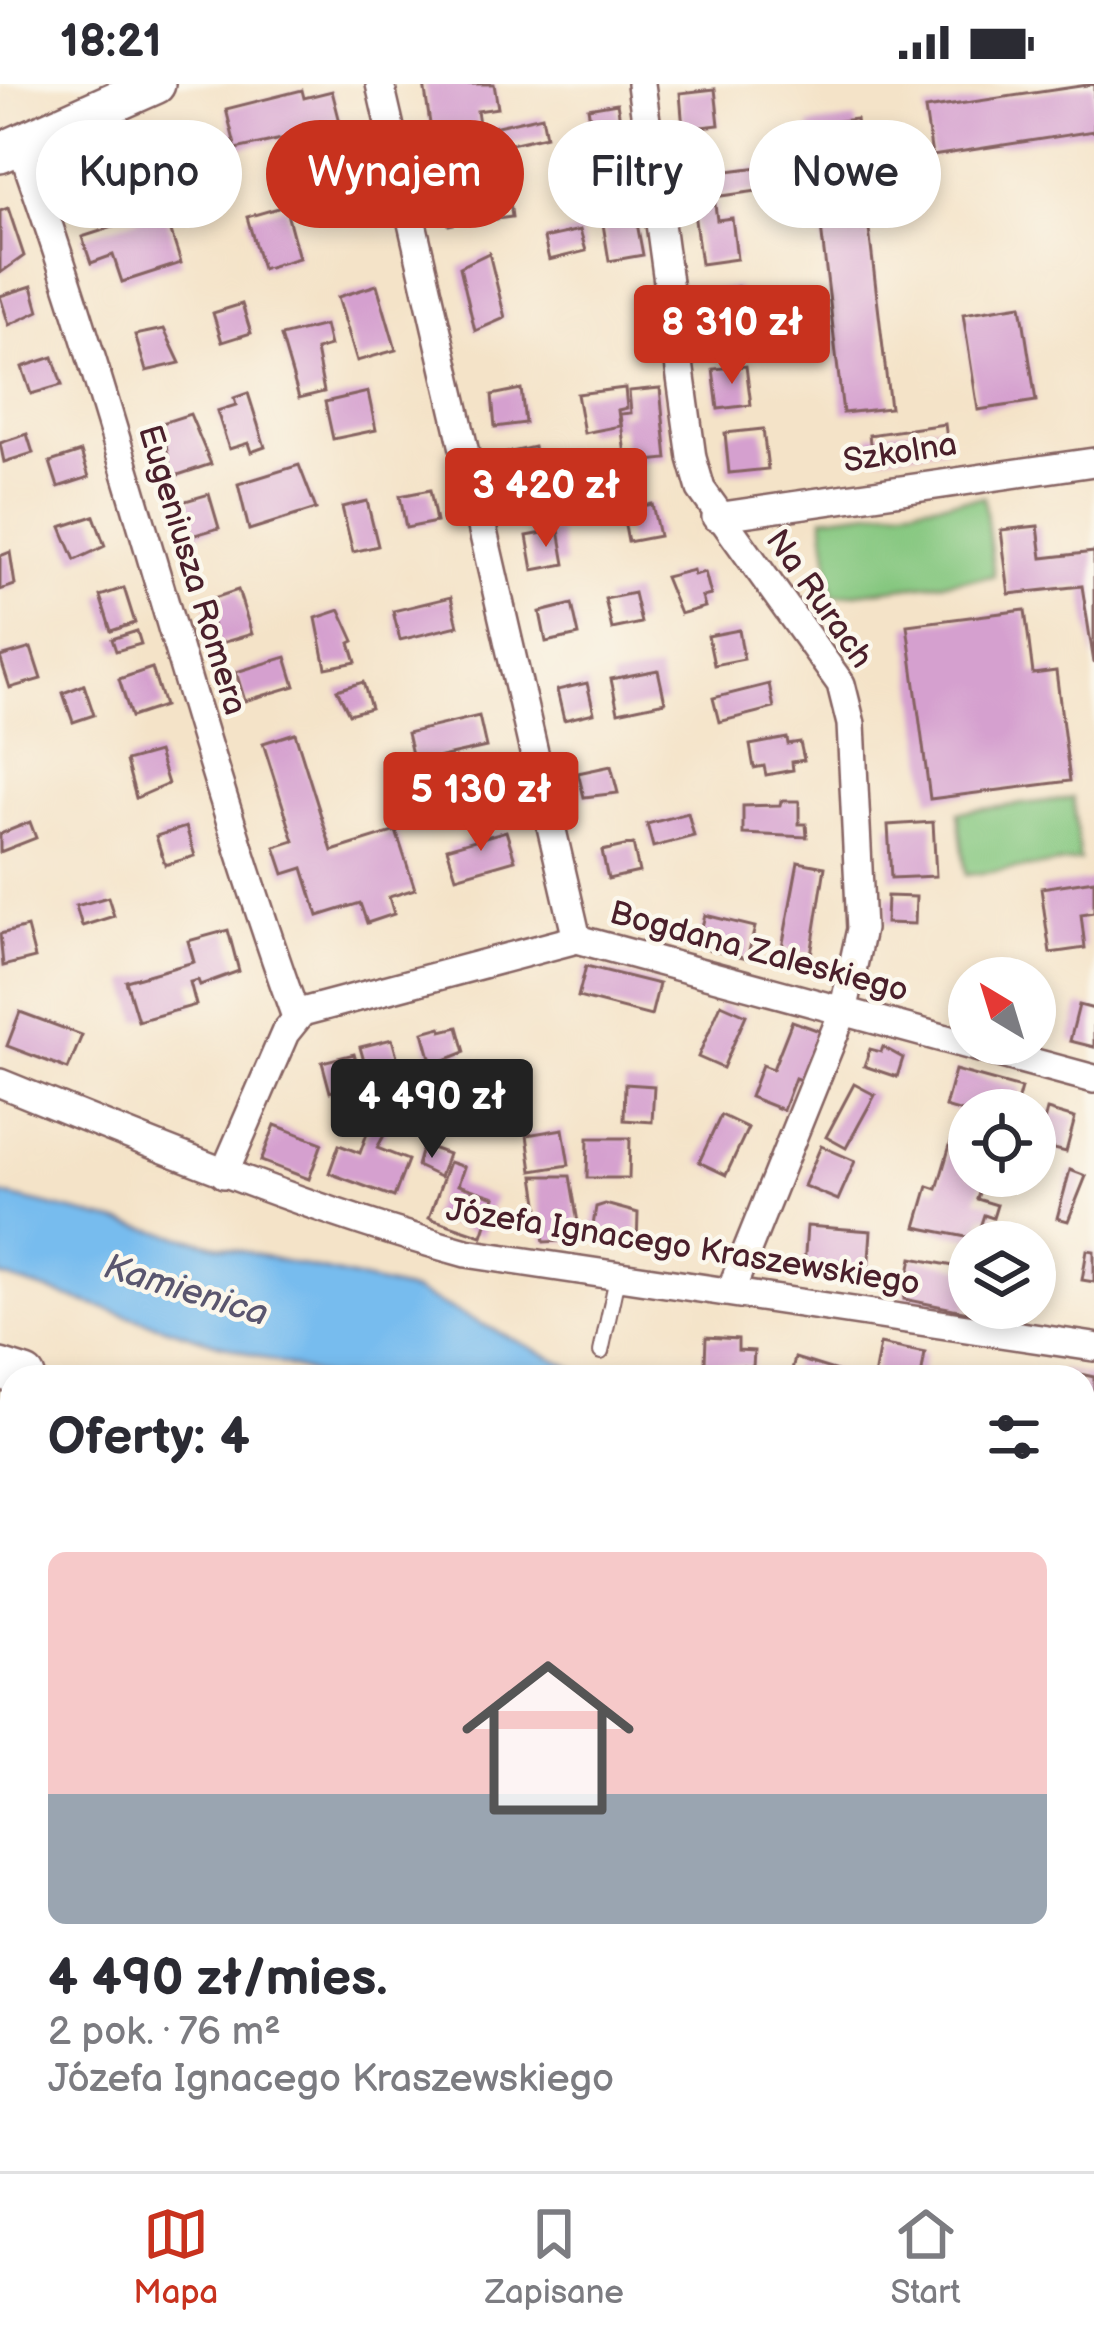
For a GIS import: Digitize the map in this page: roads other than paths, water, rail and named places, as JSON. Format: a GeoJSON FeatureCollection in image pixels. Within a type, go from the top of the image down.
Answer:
{"type":"FeatureCollection","features":[{"type":"Feature","properties":{"kind":"street"},"geometry":{"type":"LineString","coordinates":[[10,148],[111,92],[155,84]]}},
{"type":"Feature","properties":{"kind":"street"},"geometry":{"type":"LineString","coordinates":[[380,84],[577,939]]}},
{"type":"Feature","properties":{"kind":"street","name":"Na Rurach"},"geometry":{"type":"LineString","coordinates":[[641,84],[692,458],[716,517],[841,684],[853,748],[861,929],[843,1012],[731,1290]]}},
{"type":"Feature","properties":{"kind":"street","name":"Eugeniusza Romera"},"geometry":{"type":"LineString","coordinates":[[10,148],[148,544],[242,867],[296,1017]]}},
{"type":"Feature","properties":{"kind":"street","name":"Szkolna"},"geometry":{"type":"LineString","coordinates":[[716,517],[1094,462]]}},
{"type":"Feature","properties":{"kind":"street","name":"Bogdana Zaleskiego"},"geometry":{"type":"LineString","coordinates":[[296,1017],[577,939],[1094,1079]]}},
{"type":"Feature","properties":{"kind":"street"},"geometry":{"type":"LineString","coordinates":[[224,1174],[296,1017]]}},
{"type":"Feature","properties":{"kind":"street","name":"Józefa Ignacego Kraszewskiego"},"geometry":{"type":"LineString","coordinates":[[0,1082],[224,1174],[377,1229],[466,1253],[1094,1347]]}},
{"type":"Feature","properties":{"kind":"lane"},"geometry":{"type":"LineString","coordinates":[[601,1352],[617,1278]]}},
{"type":"Feature","properties":{"kind":"water","name":"Kamienica"},"geometry":{"type":"Polygon","coordinates":[[[0,1194],[415,1292],[567,1365],[286,1365],[0,1276],[0,1194]]]}}]}
